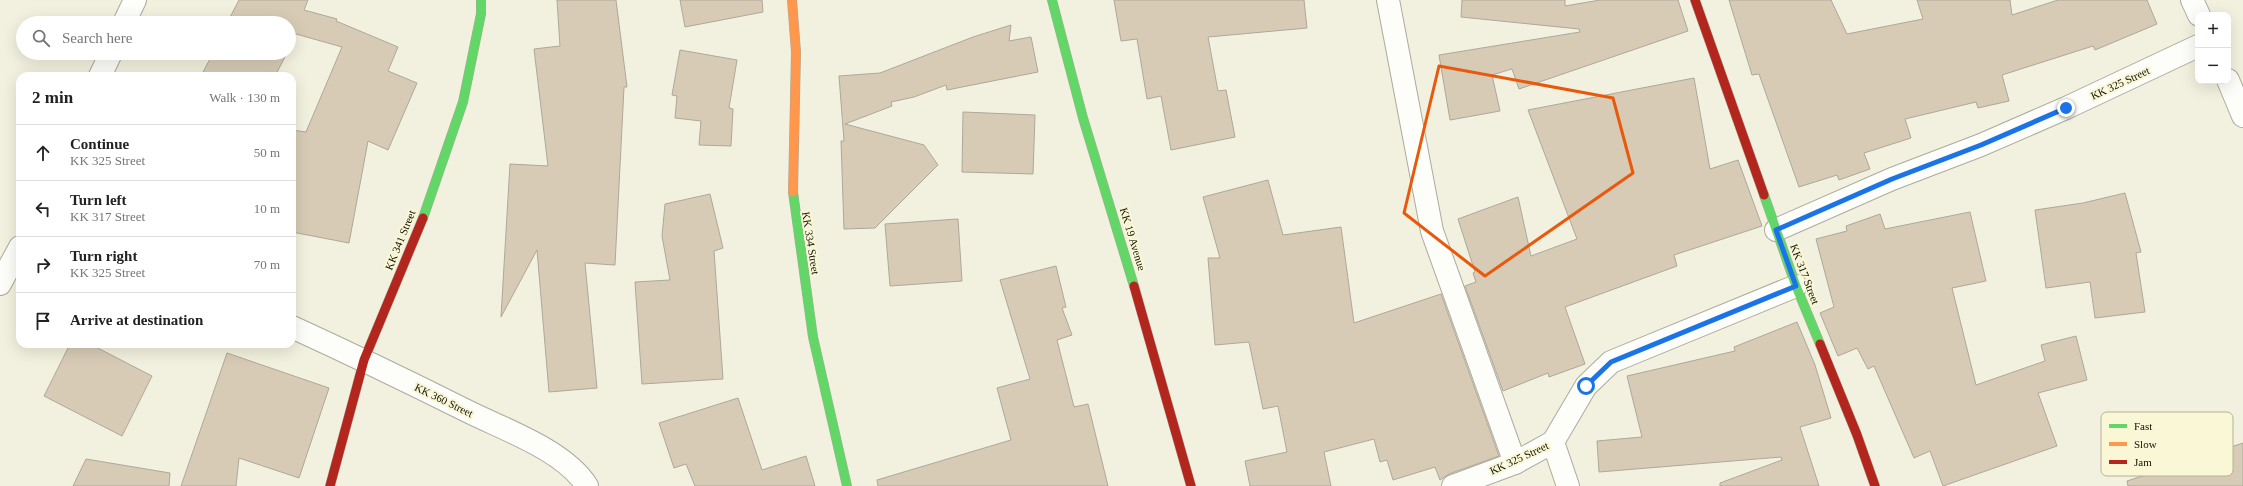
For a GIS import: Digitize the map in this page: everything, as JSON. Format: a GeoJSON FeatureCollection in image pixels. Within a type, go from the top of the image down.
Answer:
{"type":"FeatureCollection","features":[{"type":"Feature","properties":{"kind":"street"},"geometry":{"type":"LineString","coordinates":[[127,16],[135,0]]}},
{"type":"Feature","properties":{"kind":"street","name":"KK 341 Street"},"geometry":{"type":"LineString","coordinates":[[330,486],[364,360],[422,221],[463,102],[481,14],[480,0]]}},
{"type":"Feature","properties":{"kind":"street","name":"KK 334 Street"},"geometry":{"type":"LineString","coordinates":[[792,0],[796,52],[792,201],[813,337],[847,486]]}},
{"type":"Feature","properties":{"kind":"street","name":"KK 19 Avenue"},"geometry":{"type":"LineString","coordinates":[[1052,0],[1083,118],[1133,282],[1191,486]]}},
{"type":"Feature","properties":{"kind":"street"},"geometry":{"type":"LineString","coordinates":[[1388,0],[1432,231],[1514,463]]}},
{"type":"Feature","properties":{"kind":"street","name":"KK 317 Street"},"geometry":{"type":"LineString","coordinates":[[1695,0],[1796,286],[1857,435],[1875,486]]}},
{"type":"Feature","properties":{"kind":"street"},"geometry":{"type":"LineString","coordinates":[[2192,0],[2198,12]]}},
{"type":"Feature","properties":{"kind":"street","name":"KK 325 Street"},"geometry":{"type":"LineString","coordinates":[[1776,230],[1892,179],[1981,145],[2066,108],[2195,47]]}},
{"type":"Feature","properties":{"kind":"street"},"geometry":{"type":"LineString","coordinates":[[102,72],[108,60]]}},
{"type":"Feature","properties":{"kind":"street"},"geometry":{"type":"LineString","coordinates":[[2230,84],[2243,116]]}},
{"type":"Feature","properties":{"kind":"street"},"geometry":{"type":"LineString","coordinates":[[0,284],[16,254]]}},
{"type":"Feature","properties":{"kind":"street","name":"KK 325 Street"},"geometry":{"type":"LineString","coordinates":[[1453,486],[1514,463],[1553,442],[1586,386],[1611,362],[1796,286]]}},
{"type":"Feature","properties":{"kind":"street","name":"KK 360 Street"},"geometry":{"type":"LineString","coordinates":[[296,329],[364,360],[553,454],[582,478],[587,486]]}},
{"type":"Feature","properties":{"kind":"street"},"geometry":{"type":"LineString","coordinates":[[1553,442],[1568,486]]}},
{"type":"Feature","properties":{"kind":"highlighted area"},"geometry":{"type":"Polygon","coordinates":[[[1439,66],[1613,98],[1633,173],[1485,276],[1404,213],[1439,66]]]}},
{"type":"Feature","properties":{"kind":"building"},"geometry":{"type":"Polygon","coordinates":[[[239,0],[308,0],[304,10],[337,19],[336,21],[398,47],[388,71],[417,83],[388,150],[368,141],[349,243],[296,233],[296,131],[306,132],[342,47],[296,34],[296,16],[231,16],[239,0]]]}},
{"type":"Feature","properties":{"kind":"building"},"geometry":{"type":"Polygon","coordinates":[[[557,0],[616,0],[627,87],[624,87],[615,265],[585,263],[597,388],[549,392],[537,250],[501,317],[510,164],[548,166],[534,49],[560,46],[557,0]]]}},
{"type":"Feature","properties":{"kind":"building"},"geometry":{"type":"Polygon","coordinates":[[[680,0],[762,0],[763,12],[685,27],[680,0]]]}},
{"type":"Feature","properties":{"kind":"building"},"geometry":{"type":"Polygon","coordinates":[[[1114,0],[1304,0],[1307,28],[1208,37],[1218,91],[1226,90],[1235,137],[1171,150],[1161,96],[1147,99],[1137,39],[1121,41],[1114,0]]]}},
{"type":"Feature","properties":{"kind":"building"},"geometry":{"type":"Polygon","coordinates":[[[1462,0],[1565,0],[1565,6],[1600,0],[1678,0],[1688,31],[1519,89],[1512,69],[1492,75],[1500,111],[1450,120],[1439,55],[1580,32],[1579,29],[1461,17],[1462,0]]]}},
{"type":"Feature","properties":{"kind":"building"},"geometry":{"type":"Polygon","coordinates":[[[1729,0],[1831,0],[1847,34],[1923,19],[1917,0],[2010,0],[2012,15],[2058,0],[2147,0],[2157,24],[2095,50],[2093,46],[2002,75],[2009,101],[1978,108],[1976,102],[1905,119],[1911,138],[1864,153],[1870,169],[1839,180],[1837,175],[1799,187],[1759,74],[1752,75],[1729,0]]]}},
{"type":"Feature","properties":{"kind":"building"},"geometry":{"type":"Polygon","coordinates":[[[1011,25],[1009,41],[1031,37],[1038,72],[947,90],[946,85],[914,97],[891,102],[892,106],[845,124],[924,145],[938,165],[875,228],[844,229],[841,141],[844,141],[839,76],[880,73],[973,37],[1011,25]]]}},
{"type":"Feature","properties":{"kind":"building"},"geometry":{"type":"Polygon","coordinates":[[[680,50],[737,60],[729,108],[733,109],[731,146],[699,145],[701,121],[675,118],[677,96],[672,95],[680,50]]]}},
{"type":"Feature","properties":{"kind":"building"},"geometry":{"type":"Polygon","coordinates":[[[209,60],[283,60],[277,72],[203,72],[209,60]]]}},
{"type":"Feature","properties":{"kind":"building"},"geometry":{"type":"Polygon","coordinates":[[[1694,78],[1710,169],[1738,160],[1762,226],[1674,255],[1677,266],[1565,307],[1585,364],[1549,377],[1548,373],[1503,391],[1465,286],[1476,282],[1473,273],[1475,272],[1458,219],[1518,197],[1531,256],[1577,239],[1528,110],[1694,78]]]}},
{"type":"Feature","properties":{"kind":"building"},"geometry":{"type":"Polygon","coordinates":[[[963,112],[1035,115],[1033,174],[962,172],[963,112]]]}},
{"type":"Feature","properties":{"kind":"building"},"geometry":{"type":"Polygon","coordinates":[[[1268,180],[1283,235],[1341,227],[1354,323],[1441,294],[1499,456],[1449,474],[1440,480],[1435,467],[1393,480],[1387,460],[1380,462],[1374,439],[1324,452],[1331,486],[1250,486],[1245,461],[1287,452],[1278,406],[1263,409],[1249,342],[1215,345],[1208,258],[1220,258],[1203,197],[1268,180]]]}},
{"type":"Feature","properties":{"kind":"building"},"geometry":{"type":"Polygon","coordinates":[[[2125,193],[2141,252],[2136,253],[2145,312],[2095,318],[2090,282],[2046,288],[2035,210],[2083,203],[2125,193]]]}},
{"type":"Feature","properties":{"kind":"building"},"geometry":{"type":"Polygon","coordinates":[[[710,194],[723,248],[714,251],[723,379],[642,384],[635,282],[670,280],[662,236],[665,204],[710,194]]]}},
{"type":"Feature","properties":{"kind":"building"},"geometry":{"type":"Polygon","coordinates":[[[1970,212],[1986,281],[1952,288],[1976,385],[2045,361],[2041,345],[2076,336],[2087,380],[2038,393],[2057,446],[1943,486],[1930,451],[1914,458],[1874,366],[1868,369],[1857,348],[1838,356],[1820,313],[1834,307],[1816,239],[1847,231],[1846,226],[1880,214],[1885,229],[1970,212]]]}},
{"type":"Feature","properties":{"kind":"building"},"geometry":{"type":"Polygon","coordinates":[[[958,219],[962,281],[890,286],[885,224],[958,219]]]}},
{"type":"Feature","properties":{"kind":"building"},"geometry":{"type":"Polygon","coordinates":[[[1056,266],[1066,307],[1062,308],[1072,335],[1057,340],[1074,407],[1088,404],[1108,486],[878,486],[877,480],[1011,440],[997,388],[1030,379],[1000,280],[1056,266]]]}},
{"type":"Feature","properties":{"kind":"building"},"geometry":{"type":"Polygon","coordinates":[[[1797,322],[1815,365],[1831,418],[1800,427],[1819,486],[1720,486],[1720,483],[1782,460],[1781,457],[1599,472],[1597,441],[1642,437],[1627,376],[1735,351],[1734,347],[1797,322]]]}},
{"type":"Feature","properties":{"kind":"building"},"geometry":{"type":"Polygon","coordinates":[[[68,348],[98,348],[152,376],[122,436],[44,396],[68,348]]]}},
{"type":"Feature","properties":{"kind":"building"},"geometry":{"type":"Polygon","coordinates":[[[227,353],[329,388],[299,478],[239,458],[236,486],[181,486],[227,353]]]}},
{"type":"Feature","properties":{"kind":"building"},"geometry":{"type":"Polygon","coordinates":[[[738,398],[762,470],[806,456],[815,486],[695,486],[686,464],[674,468],[659,423],[738,398]]]}},
{"type":"Feature","properties":{"kind":"building"},"geometry":{"type":"Polygon","coordinates":[[[2243,443],[2243,486],[2128,486],[2127,481],[2142,476],[2233,476],[2233,446],[2243,443]]]}},
{"type":"Feature","properties":{"kind":"building"},"geometry":{"type":"Polygon","coordinates":[[[86,459],[170,473],[169,486],[73,486],[86,459]]]}},
{"type":"Feature","properties":{"kind":"traffic: fast"},"geometry":{"type":"LineString","coordinates":[[423,218],[463,102],[481,14],[481,0]]}},
{"type":"Feature","properties":{"kind":"traffic: fast"},"geometry":{"type":"LineString","coordinates":[[1052,0],[1083,118],[1134,286]]}},
{"type":"Feature","properties":{"kind":"traffic: fast"},"geometry":{"type":"LineString","coordinates":[[793,192],[813,337],[847,486]]}},
{"type":"Feature","properties":{"kind":"traffic: fast"},"geometry":{"type":"LineString","coordinates":[[1764,195],[1796,286],[1820,344]]}},
{"type":"Feature","properties":{"kind":"traffic: slow"},"geometry":{"type":"LineString","coordinates":[[792,0],[796,52],[793,192]]}},
{"type":"Feature","properties":{"kind":"traffic: jam"},"geometry":{"type":"LineString","coordinates":[[1695,0],[1764,195]]}},
{"type":"Feature","properties":{"kind":"traffic: jam"},"geometry":{"type":"LineString","coordinates":[[330,486],[364,360],[423,218]]}},
{"type":"Feature","properties":{"kind":"traffic: jam"},"geometry":{"type":"LineString","coordinates":[[1134,286],[1191,486]]}},
{"type":"Feature","properties":{"kind":"traffic: jam"},"geometry":{"type":"LineString","coordinates":[[1820,344],[1857,435],[1875,486]]}},
{"type":"Feature","properties":{"kind":"route"},"geometry":{"type":"LineString","coordinates":[[1586,386],[1611,362],[1796,286],[1776,230],[1892,179],[1981,145],[2066,108]]}}]}
